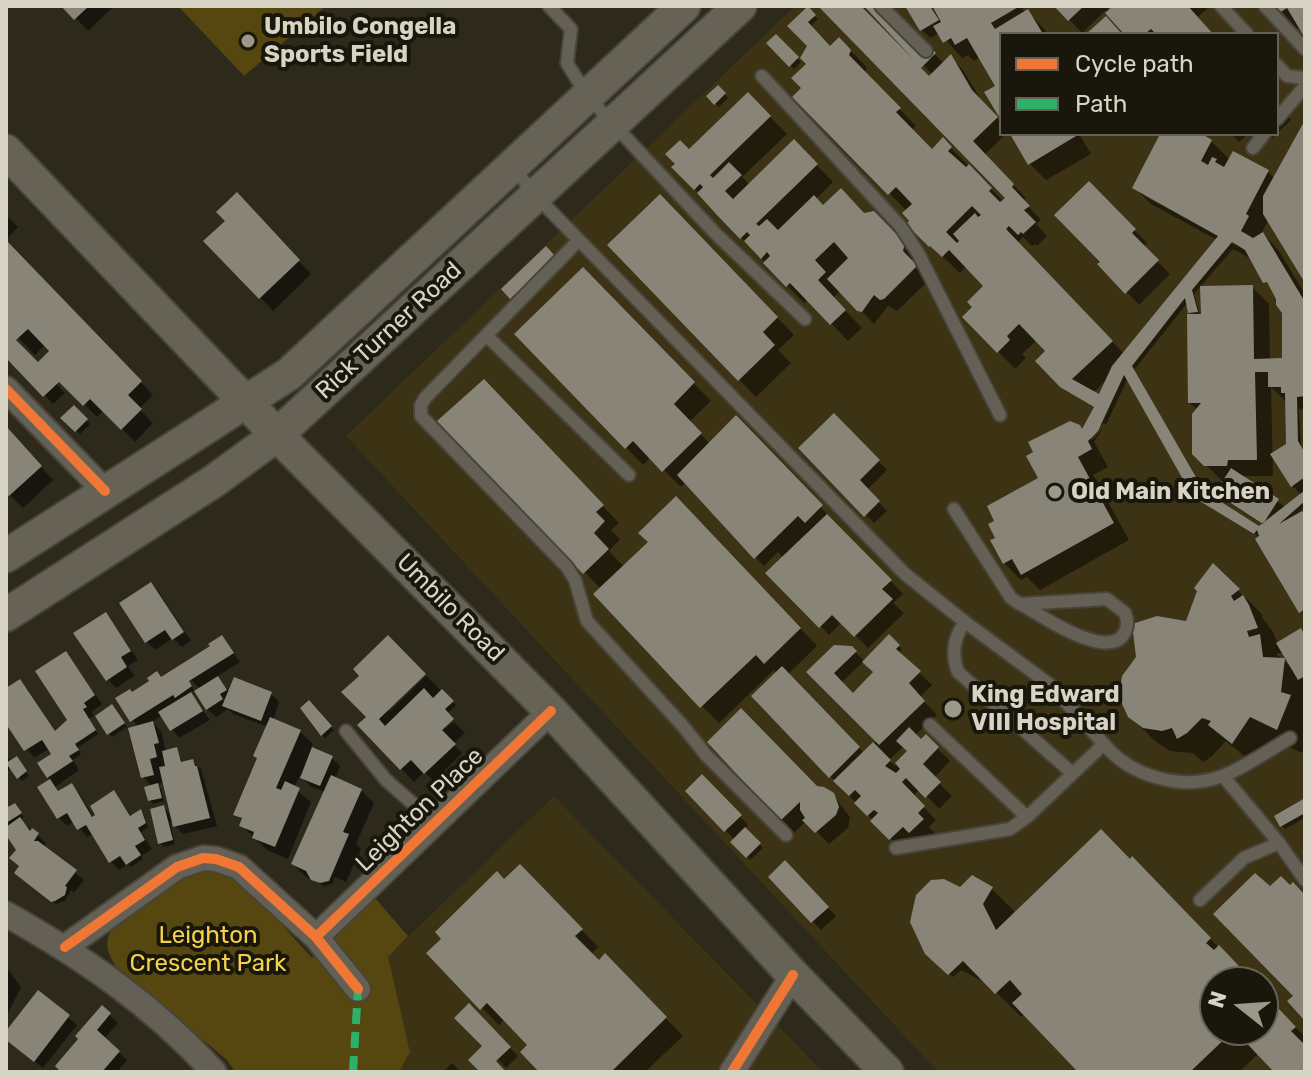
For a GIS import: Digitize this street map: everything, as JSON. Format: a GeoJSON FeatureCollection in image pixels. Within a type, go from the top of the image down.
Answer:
{"type":"FeatureCollection","features":[{"type":"Feature","properties":{"kind":"main road","name":"Rick Turner Road"},"geometry":{"type":"LineString","coordinates":[[6,556],[246,403],[301,364],[684,6]]}},
{"type":"Feature","properties":{"kind":"main road","name":"Rick Turner Road"},"geometry":{"type":"LineString","coordinates":[[6,615],[214,481],[277,435],[740,6]]}},
{"type":"Feature","properties":{"kind":"main road","name":"Umbilo Road"},"geometry":{"type":"LineString","coordinates":[[6,151],[277,435],[551,711],[793,975],[887,1072]]}},
{"type":"Feature","properties":{"kind":"street"},"geometry":{"type":"LineString","coordinates":[[6,389],[105,491]]}},
{"type":"Feature","properties":{"kind":"street","name":"Leighton Place"},"geometry":{"type":"LineString","coordinates":[[316,937],[551,711]]}},
{"type":"Feature","properties":{"kind":"street"},"geometry":{"type":"LineString","coordinates":[[65,947],[177,867],[203,858],[216,859],[239,867],[316,937],[358,989]]}},
{"type":"Feature","properties":{"kind":"street"},"geometry":{"type":"LineString","coordinates":[[6,914],[65,947],[151,1009],[214,1072]]}},
{"type":"Feature","properties":{"kind":"street"},"geometry":{"type":"LineString","coordinates":[[732,1072],[793,975]]}},
{"type":"Feature","properties":{"kind":"lane"},"geometry":{"type":"LineString","coordinates":[[549,6],[571,29],[567,63],[588,97],[715,233],[805,319]]}},
{"type":"Feature","properties":{"kind":"lane"},"geometry":{"type":"LineString","coordinates":[[881,6],[926,51]]}},
{"type":"Feature","properties":{"kind":"lane"},"geometry":{"type":"LineString","coordinates":[[1221,6],[1245,32]]}},
{"type":"Feature","properties":{"kind":"lane"},"geometry":{"type":"LineString","coordinates":[[1265,6],[1305,49]]}},
{"type":"Feature","properties":{"kind":"lane"},"geometry":{"type":"LineString","coordinates":[[1279,67],[1287,76],[1305,78]]}},
{"type":"Feature","properties":{"kind":"lane"},"geometry":{"type":"LineString","coordinates":[[762,76],[901,227],[918,253],[1000,415]]}},
{"type":"Feature","properties":{"kind":"lane"},"geometry":{"type":"LineString","coordinates":[[1279,117],[1305,86]]}},
{"type":"Feature","properties":{"kind":"lane"},"geometry":{"type":"LineString","coordinates":[[1253,148],[1262,136]]}},
{"type":"Feature","properties":{"kind":"lane"},"geometry":{"type":"LineString","coordinates":[[513,167],[535,195],[905,574],[1049,684],[1126,765],[1169,781],[1223,776],[1290,738]]}},
{"type":"Feature","properties":{"kind":"lane"},"geometry":{"type":"LineString","coordinates":[[579,240],[425,398],[421,416],[567,567],[575,580],[587,621],[706,755],[786,835]]}},
{"type":"Feature","properties":{"kind":"lane"},"geometry":{"type":"LineString","coordinates":[[487,336],[629,475]]}},
{"type":"Feature","properties":{"kind":"lane"},"geometry":{"type":"LineString","coordinates":[[954,509],[1006,594],[1020,604],[1064,628],[1109,643],[1122,637],[1128,624],[1125,613],[1107,599],[1020,604]]}},
{"type":"Feature","properties":{"kind":"lane"},"geometry":{"type":"LineString","coordinates":[[965,622],[954,640],[954,662],[958,672],[1072,773]]}},
{"type":"Feature","properties":{"kind":"lane"},"geometry":{"type":"LineString","coordinates":[[930,725],[1027,817]]}},
{"type":"Feature","properties":{"kind":"lane"},"geometry":{"type":"LineString","coordinates":[[346,731],[386,780],[435,823]]}},
{"type":"Feature","properties":{"kind":"lane"},"geometry":{"type":"LineString","coordinates":[[896,848],[1010,829],[1027,817],[1104,744]]}},
{"type":"Feature","properties":{"kind":"lane"},"geometry":{"type":"LineString","coordinates":[[1223,776],[1279,843],[1305,880]]}},
{"type":"Feature","properties":{"kind":"lane"},"geometry":{"type":"LineString","coordinates":[[1200,900],[1244,858],[1279,843]]}},
{"type":"Feature","properties":{"kind":"shaded area","name":"King Edward VIII Hospital"},"geometry":{"type":"Polygon","coordinates":[[[795,6],[1305,6],[1305,1072],[938,1072],[346,436],[795,6]]]}},
{"type":"Feature","properties":{"kind":"shaded area"},"geometry":{"type":"Polygon","coordinates":[[[554,796],[823,1072],[399,1072],[410,1051],[387,957],[554,796]]]}},
{"type":"Feature","properties":{"kind":"green space","name":"Umbilo Congella Sports Field"},"geometry":{"type":"Polygon","coordinates":[[[178,6],[326,6],[244,76],[178,6]]]}},
{"type":"Feature","properties":{"kind":"green space","name":"Leighton Crescent Park"},"geometry":{"type":"Polygon","coordinates":[[[204,868],[237,875],[312,958],[374,897],[408,936],[388,957],[410,1052],[399,1072],[235,1072],[227,1060],[116,967],[107,946],[113,928],[135,908],[204,868]]]}},
{"type":"Feature","properties":{"kind":"building"},"geometry":{"type":"Polygon","coordinates":[[[61,6],[89,6],[74,20],[61,6]]]}},
{"type":"Feature","properties":{"kind":"building"},"geometry":{"type":"Polygon","coordinates":[[[808,6],[816,15],[808,22],[830,46],[839,37],[851,50],[849,55],[901,108],[896,112],[932,149],[943,137],[952,147],[948,151],[966,167],[969,164],[992,188],[989,191],[1000,202],[1005,198],[818,6],[861,6],[915,61],[864,6],[891,6],[936,53],[921,68],[929,76],[951,54],[972,90],[998,117],[973,141],[1014,184],[1012,187],[1030,206],[1024,210],[1036,222],[1023,234],[1018,235],[1009,226],[1006,229],[1113,341],[1072,379],[1099,394],[1112,366],[1218,236],[1132,188],[1159,136],[1205,136],[1212,140],[1201,161],[1208,165],[1212,157],[1224,167],[1233,151],[1269,170],[1246,214],[1249,216],[1241,231],[1253,238],[1263,232],[1305,302],[1305,396],[1297,397],[1298,441],[1305,453],[1305,477],[1291,487],[1270,454],[1286,444],[1285,393],[1281,393],[1281,387],[1268,387],[1268,372],[1255,372],[1257,460],[1228,460],[1227,466],[1204,466],[1192,454],[1192,414],[1201,403],[1188,403],[1187,314],[1201,314],[1200,286],[1253,285],[1254,359],[1282,358],[1282,313],[1267,282],[1263,283],[1245,250],[1232,242],[1192,290],[1198,312],[1188,313],[1185,298],[1132,366],[1204,491],[1259,526],[1305,490],[1305,501],[1279,524],[1302,511],[1305,516],[1305,609],[1299,613],[1255,539],[1259,536],[1257,530],[1254,534],[1193,497],[1124,375],[1098,431],[1088,441],[1092,449],[1078,457],[1114,523],[1021,575],[1012,559],[1003,564],[990,540],[995,538],[988,524],[994,521],[987,506],[1038,478],[1026,456],[1033,452],[1028,442],[1070,421],[1082,429],[1094,407],[1060,387],[1035,361],[1045,351],[1019,324],[1007,336],[1010,340],[997,353],[962,317],[972,307],[967,302],[983,286],[949,250],[942,257],[929,247],[906,224],[909,221],[902,213],[912,204],[896,187],[888,195],[792,97],[801,88],[791,78],[806,64],[800,58],[807,46],[787,26],[808,6]],[[972,206],[946,232],[957,243],[959,241],[953,234],[975,213],[978,217],[981,215],[972,206]]]}},
{"type":"Feature","properties":{"kind":"building"},"geometry":{"type":"Polygon","coordinates":[[[905,6],[930,6],[939,20],[920,31],[905,6]]]}},
{"type":"Feature","properties":{"kind":"building"},"geometry":{"type":"Polygon","coordinates":[[[932,6],[1020,6],[991,23],[995,29],[1028,9],[1042,32],[999,32],[999,117],[984,92],[995,86],[967,38],[955,45],[951,38],[943,43],[933,26],[941,22],[932,6]]]}},
{"type":"Feature","properties":{"kind":"building"},"geometry":{"type":"Polygon","coordinates":[[[1054,6],[1084,6],[1068,21],[1054,6]]]}},
{"type":"Feature","properties":{"kind":"building"},"geometry":{"type":"Polygon","coordinates":[[[1113,6],[1188,6],[1211,32],[1154,32],[1151,29],[1147,32],[1122,32],[1105,13],[1113,6]]]}},
{"type":"Feature","properties":{"kind":"building"},"geometry":{"type":"Polygon","coordinates":[[[1275,6],[1305,6],[1305,38],[1287,8],[1279,13],[1275,6]]]}},
{"type":"Feature","properties":{"kind":"building"},"geometry":{"type":"Polygon","coordinates":[[[1106,16],[1120,32],[1088,32],[1106,16]]]}},
{"type":"Feature","properties":{"kind":"building"},"geometry":{"type":"Polygon","coordinates":[[[776,34],[799,57],[789,67],[766,43],[776,34]]]}},
{"type":"Feature","properties":{"kind":"building"},"geometry":{"type":"Polygon","coordinates":[[[718,85],[726,93],[714,105],[706,96],[718,85]]]}},
{"type":"Feature","properties":{"kind":"building"},"geometry":{"type":"Polygon","coordinates":[[[748,92],[771,116],[710,175],[713,178],[729,162],[742,175],[725,191],[733,199],[794,139],[818,164],[756,224],[759,226],[767,219],[778,230],[814,195],[823,205],[841,188],[864,213],[874,211],[905,243],[903,251],[916,267],[884,299],[880,300],[874,295],[862,312],[857,311],[827,279],[848,258],[834,242],[815,260],[826,272],[818,280],[846,310],[830,325],[790,283],[786,287],[763,263],[770,256],[767,252],[761,259],[744,241],[750,235],[747,232],[740,239],[716,214],[697,193],[703,187],[700,184],[694,190],[671,167],[675,164],[665,154],[680,140],[689,149],[748,92]]]}},
{"type":"Feature","properties":{"kind":"building"},"geometry":{"type":"Polygon","coordinates":[[[1305,120],[1305,283],[1263,214],[1263,196],[1305,120]]]}},
{"type":"Feature","properties":{"kind":"building"},"geometry":{"type":"Polygon","coordinates":[[[1011,136],[1076,136],[1028,165],[1011,136]]]}},
{"type":"Feature","properties":{"kind":"building"},"geometry":{"type":"Polygon","coordinates":[[[1089,181],[1136,229],[1132,233],[1159,260],[1125,294],[1097,264],[1100,262],[1054,215],[1089,181]]]}},
{"type":"Feature","properties":{"kind":"building"},"geometry":{"type":"Polygon","coordinates":[[[237,192],[300,260],[259,299],[203,241],[225,221],[216,212],[237,192]]]}},
{"type":"Feature","properties":{"kind":"building"},"geometry":{"type":"Polygon","coordinates":[[[660,194],[778,317],[763,332],[775,345],[738,381],[607,245],[660,194]]]}},
{"type":"Feature","properties":{"kind":"building"},"geometry":{"type":"Polygon","coordinates":[[[6,240],[142,381],[128,395],[142,409],[121,430],[90,399],[83,406],[59,382],[43,397],[6,358],[6,240]],[[28,329],[16,340],[38,362],[49,351],[28,329]]]}},
{"type":"Feature","properties":{"kind":"building"},"geometry":{"type":"Polygon","coordinates":[[[546,246],[556,257],[510,299],[501,289],[546,246]]]}},
{"type":"Feature","properties":{"kind":"building"},"geometry":{"type":"Polygon","coordinates":[[[583,267],[695,382],[674,404],[702,433],[662,472],[633,441],[625,449],[514,334],[583,267]]]}},
{"type":"Feature","properties":{"kind":"building"},"geometry":{"type":"Polygon","coordinates":[[[484,379],[604,505],[596,512],[605,521],[594,533],[609,549],[583,574],[437,421],[484,379]]]}},
{"type":"Feature","properties":{"kind":"building"},"geometry":{"type":"Polygon","coordinates":[[[74,405],[88,419],[75,432],[60,418],[74,405]]]}},
{"type":"Feature","properties":{"kind":"building"},"geometry":{"type":"Polygon","coordinates":[[[834,413],[880,460],[860,480],[880,501],[864,517],[798,448],[834,413]]]}},
{"type":"Feature","properties":{"kind":"building"},"geometry":{"type":"Polygon","coordinates":[[[736,415],[823,505],[805,523],[798,516],[754,559],[677,475],[736,415]]]}},
{"type":"Feature","properties":{"kind":"building"},"geometry":{"type":"Polygon","coordinates":[[[6,426],[42,466],[9,496],[6,494],[6,426]]]}},
{"type":"Feature","properties":{"kind":"building"},"geometry":{"type":"Polygon","coordinates":[[[1231,468],[1279,499],[1263,524],[1215,493],[1231,468]]]}},
{"type":"Feature","properties":{"kind":"building"},"geometry":{"type":"Polygon","coordinates":[[[676,496],[801,628],[764,664],[756,655],[700,708],[593,594],[648,542],[638,533],[676,496]]]}},
{"type":"Feature","properties":{"kind":"building"},"geometry":{"type":"Polygon","coordinates":[[[827,514],[892,580],[882,589],[893,599],[854,637],[832,615],[819,628],[765,573],[827,514]]]}},
{"type":"Feature","properties":{"kind":"building"},"geometry":{"type":"Polygon","coordinates":[[[1213,563],[1240,589],[1231,596],[1234,601],[1243,595],[1249,605],[1258,628],[1247,631],[1249,637],[1260,634],[1263,657],[1285,658],[1281,692],[1291,695],[1277,730],[1250,717],[1232,744],[1208,725],[1211,721],[1202,718],[1177,739],[1172,728],[1162,731],[1143,728],[1128,717],[1119,697],[1122,676],[1136,657],[1132,624],[1157,616],[1186,621],[1197,591],[1194,588],[1213,563]]]}},
{"type":"Feature","properties":{"kind":"building"},"geometry":{"type":"Polygon","coordinates":[[[151,582],[184,632],[172,640],[165,630],[145,643],[119,603],[151,582]]]}},
{"type":"Feature","properties":{"kind":"building"},"geometry":{"type":"Polygon","coordinates":[[[106,612],[131,651],[121,657],[127,667],[106,681],[73,633],[106,612]]]}},
{"type":"Feature","properties":{"kind":"building"},"geometry":{"type":"Polygon","coordinates":[[[1301,628],[1305,636],[1305,676],[1298,680],[1276,643],[1301,628]]]}},
{"type":"Feature","properties":{"kind":"building"},"geometry":{"type":"Polygon","coordinates":[[[889,634],[900,645],[896,649],[921,671],[909,683],[925,701],[879,745],[806,672],[834,645],[852,646],[857,651],[834,673],[853,693],[873,672],[862,662],[889,634]]]}},
{"type":"Feature","properties":{"kind":"building"},"geometry":{"type":"Polygon","coordinates":[[[222,635],[234,653],[189,681],[192,686],[175,698],[173,695],[130,722],[115,698],[130,689],[132,692],[149,681],[147,678],[157,671],[161,677],[222,635]]]}},
{"type":"Feature","properties":{"kind":"building"},"geometry":{"type":"Polygon","coordinates":[[[388,635],[426,674],[379,719],[385,726],[424,688],[433,698],[442,689],[454,701],[445,709],[454,719],[442,730],[456,744],[424,774],[411,760],[400,770],[357,725],[366,717],[341,692],[359,676],[353,669],[388,635]]]}},
{"type":"Feature","properties":{"kind":"building"},"geometry":{"type":"Polygon","coordinates":[[[66,651],[95,695],[84,703],[87,707],[83,709],[96,730],[75,744],[79,750],[69,756],[73,761],[47,778],[37,763],[51,754],[42,740],[24,751],[6,724],[6,688],[20,679],[55,731],[67,720],[35,671],[66,651]]]}},
{"type":"Feature","properties":{"kind":"building"},"geometry":{"type":"Polygon","coordinates":[[[782,666],[860,747],[829,778],[751,696],[782,666]]]}},
{"type":"Feature","properties":{"kind":"building"},"geometry":{"type":"Polygon","coordinates":[[[218,676],[227,690],[220,694],[223,699],[206,710],[194,691],[218,676]]]}},
{"type":"Feature","properties":{"kind":"building"},"geometry":{"type":"Polygon","coordinates":[[[234,677],[272,692],[261,721],[222,706],[234,677]]]}},
{"type":"Feature","properties":{"kind":"building"},"geometry":{"type":"Polygon","coordinates":[[[191,692],[203,711],[170,731],[158,712],[191,692]]]}},
{"type":"Feature","properties":{"kind":"building"},"geometry":{"type":"Polygon","coordinates":[[[309,700],[332,726],[321,736],[300,708],[309,700]]]}},
{"type":"Feature","properties":{"kind":"building"},"geometry":{"type":"Polygon","coordinates":[[[112,704],[125,723],[107,735],[95,716],[112,704]]]}},
{"type":"Feature","properties":{"kind":"building"},"geometry":{"type":"Polygon","coordinates":[[[741,708],[817,786],[834,793],[839,807],[836,815],[815,833],[802,820],[805,818],[800,802],[780,821],[707,742],[741,708]]]}},
{"type":"Feature","properties":{"kind":"building"},"geometry":{"type":"Polygon","coordinates":[[[270,717],[301,730],[276,788],[281,790],[285,781],[300,788],[275,847],[252,838],[254,832],[239,826],[242,818],[233,815],[270,717]]]}},
{"type":"Feature","properties":{"kind":"building"},"geometry":{"type":"Polygon","coordinates":[[[153,721],[159,743],[154,744],[157,757],[150,759],[154,775],[141,778],[128,728],[153,721]]]}},
{"type":"Feature","properties":{"kind":"building"},"geometry":{"type":"Polygon","coordinates":[[[909,727],[921,739],[926,734],[939,747],[923,764],[941,782],[925,798],[906,778],[902,782],[925,806],[918,813],[924,819],[909,833],[903,827],[889,840],[870,821],[878,813],[874,810],[867,816],[854,803],[861,796],[855,790],[849,796],[833,781],[873,742],[891,760],[885,766],[896,773],[900,769],[895,763],[907,751],[896,741],[909,727]]]}},
{"type":"Feature","properties":{"kind":"building"},"geometry":{"type":"Polygon","coordinates":[[[177,747],[181,762],[193,759],[197,766],[210,818],[173,827],[159,767],[165,766],[162,751],[177,747]]]}},
{"type":"Feature","properties":{"kind":"building"},"geometry":{"type":"Polygon","coordinates":[[[312,747],[333,756],[320,786],[300,778],[312,747]]]}},
{"type":"Feature","properties":{"kind":"building"},"geometry":{"type":"Polygon","coordinates":[[[17,756],[27,771],[17,779],[6,763],[17,756]]]}},
{"type":"Feature","properties":{"kind":"building"},"geometry":{"type":"Polygon","coordinates":[[[702,774],[742,815],[724,832],[685,791],[702,774]]]}},
{"type":"Feature","properties":{"kind":"building"},"geometry":{"type":"Polygon","coordinates":[[[331,775],[362,789],[343,832],[349,834],[329,881],[320,883],[311,880],[306,871],[291,864],[331,775]]]}},
{"type":"Feature","properties":{"kind":"building"},"geometry":{"type":"Polygon","coordinates":[[[50,779],[58,791],[72,783],[92,817],[95,815],[90,806],[114,790],[130,816],[141,809],[146,823],[138,828],[145,840],[135,846],[141,855],[126,865],[120,856],[109,863],[86,825],[77,830],[67,813],[57,819],[37,787],[50,779]]]}},
{"type":"Feature","properties":{"kind":"building"},"geometry":{"type":"Polygon","coordinates":[[[158,783],[162,798],[148,801],[144,787],[158,783]]]}},
{"type":"Feature","properties":{"kind":"building"},"geometry":{"type":"Polygon","coordinates":[[[1305,798],[1305,813],[1280,827],[1274,816],[1305,798]]]}},
{"type":"Feature","properties":{"kind":"building"},"geometry":{"type":"Polygon","coordinates":[[[15,803],[22,813],[6,823],[6,808],[15,803]]]}},
{"type":"Feature","properties":{"kind":"building"},"geometry":{"type":"Polygon","coordinates":[[[164,805],[173,840],[158,844],[150,809],[164,805]]]}},
{"type":"Feature","properties":{"kind":"building"},"geometry":{"type":"Polygon","coordinates":[[[20,817],[30,831],[32,828],[39,833],[34,841],[77,870],[65,886],[65,895],[55,901],[51,902],[14,873],[19,866],[9,858],[16,850],[6,835],[6,827],[20,817]]]}},
{"type":"Feature","properties":{"kind":"building"},"geometry":{"type":"Polygon","coordinates":[[[745,827],[761,843],[746,858],[730,842],[745,827]]]}},
{"type":"Feature","properties":{"kind":"building"},"geometry":{"type":"Polygon","coordinates":[[[1101,829],[1130,859],[1132,856],[1211,938],[1206,943],[1214,950],[1219,945],[1239,966],[1199,966],[1199,1046],[1217,1046],[1190,1072],[1078,1072],[1012,1003],[1022,994],[1010,980],[995,994],[963,961],[948,975],[925,954],[910,922],[916,895],[931,880],[944,879],[960,887],[972,875],[993,887],[983,904],[996,930],[1101,829]]]}},
{"type":"Feature","properties":{"kind":"building"},"geometry":{"type":"Polygon","coordinates":[[[785,860],[829,907],[811,923],[768,877],[785,860]]]}},
{"type":"Feature","properties":{"kind":"building"},"geometry":{"type":"Polygon","coordinates":[[[520,864],[583,929],[575,936],[599,960],[605,953],[667,1017],[611,1072],[539,1072],[520,1052],[527,1045],[487,1003],[480,1010],[426,953],[441,939],[435,932],[497,871],[504,879],[520,864]]]}},
{"type":"Feature","properties":{"kind":"building"},"geometry":{"type":"Polygon","coordinates":[[[1255,873],[1270,886],[1281,876],[1290,885],[1293,882],[1305,895],[1305,1021],[1287,1001],[1293,996],[1279,982],[1279,966],[1264,966],[1213,914],[1255,873]]]}},
{"type":"Feature","properties":{"kind":"building"},"geometry":{"type":"Polygon","coordinates":[[[38,990],[70,1015],[34,1062],[6,1040],[6,1031],[38,990]]]}},
{"type":"Feature","properties":{"kind":"building"},"geometry":{"type":"Polygon","coordinates":[[[469,1003],[511,1047],[496,1061],[506,1072],[480,1072],[468,1060],[482,1046],[454,1018],[469,1003]]]}},
{"type":"Feature","properties":{"kind":"building"},"geometry":{"type":"Polygon","coordinates":[[[102,1005],[111,1013],[97,1030],[120,1051],[102,1072],[61,1072],[55,1066],[78,1039],[75,1036],[102,1005]]]}},
{"type":"Feature","properties":{"kind":"building"},"geometry":{"type":"Polygon","coordinates":[[[1279,1009],[1296,1027],[1291,1031],[1305,1045],[1305,1072],[1274,1072],[1249,1046],[1279,1046],[1279,1009]]]}},
{"type":"Feature","properties":{"kind":"marked path"},"geometry":{"type":"LineString","coordinates":[[353,1072],[358,989]]}},
{"type":"Feature","properties":{"kind":"cycle path"},"geometry":{"type":"LineString","coordinates":[[6,389],[105,491]]}},
{"type":"Feature","properties":{"kind":"cycle path"},"geometry":{"type":"LineString","coordinates":[[316,937],[551,711]]}},
{"type":"Feature","properties":{"kind":"cycle path"},"geometry":{"type":"LineString","coordinates":[[65,947],[177,867],[203,858],[216,859],[239,867],[316,937],[358,989]]}},
{"type":"Feature","properties":{"kind":"cycle path"},"geometry":{"type":"LineString","coordinates":[[732,1072],[793,975]]}},
{"type":"Feature","properties":{"kind":"place","name":"Umbilo Congella Sports Field"},"geometry":{"type":"Point","coordinates":[248,41]}},
{"type":"Feature","properties":{"kind":"place","name":"Old Main Kitchen"},"geometry":{"type":"Point","coordinates":[1055,492]}},
{"type":"Feature","properties":{"kind":"place","name":"King Edward VIII Hospital"},"geometry":{"type":"Point","coordinates":[953,709]}}]}
